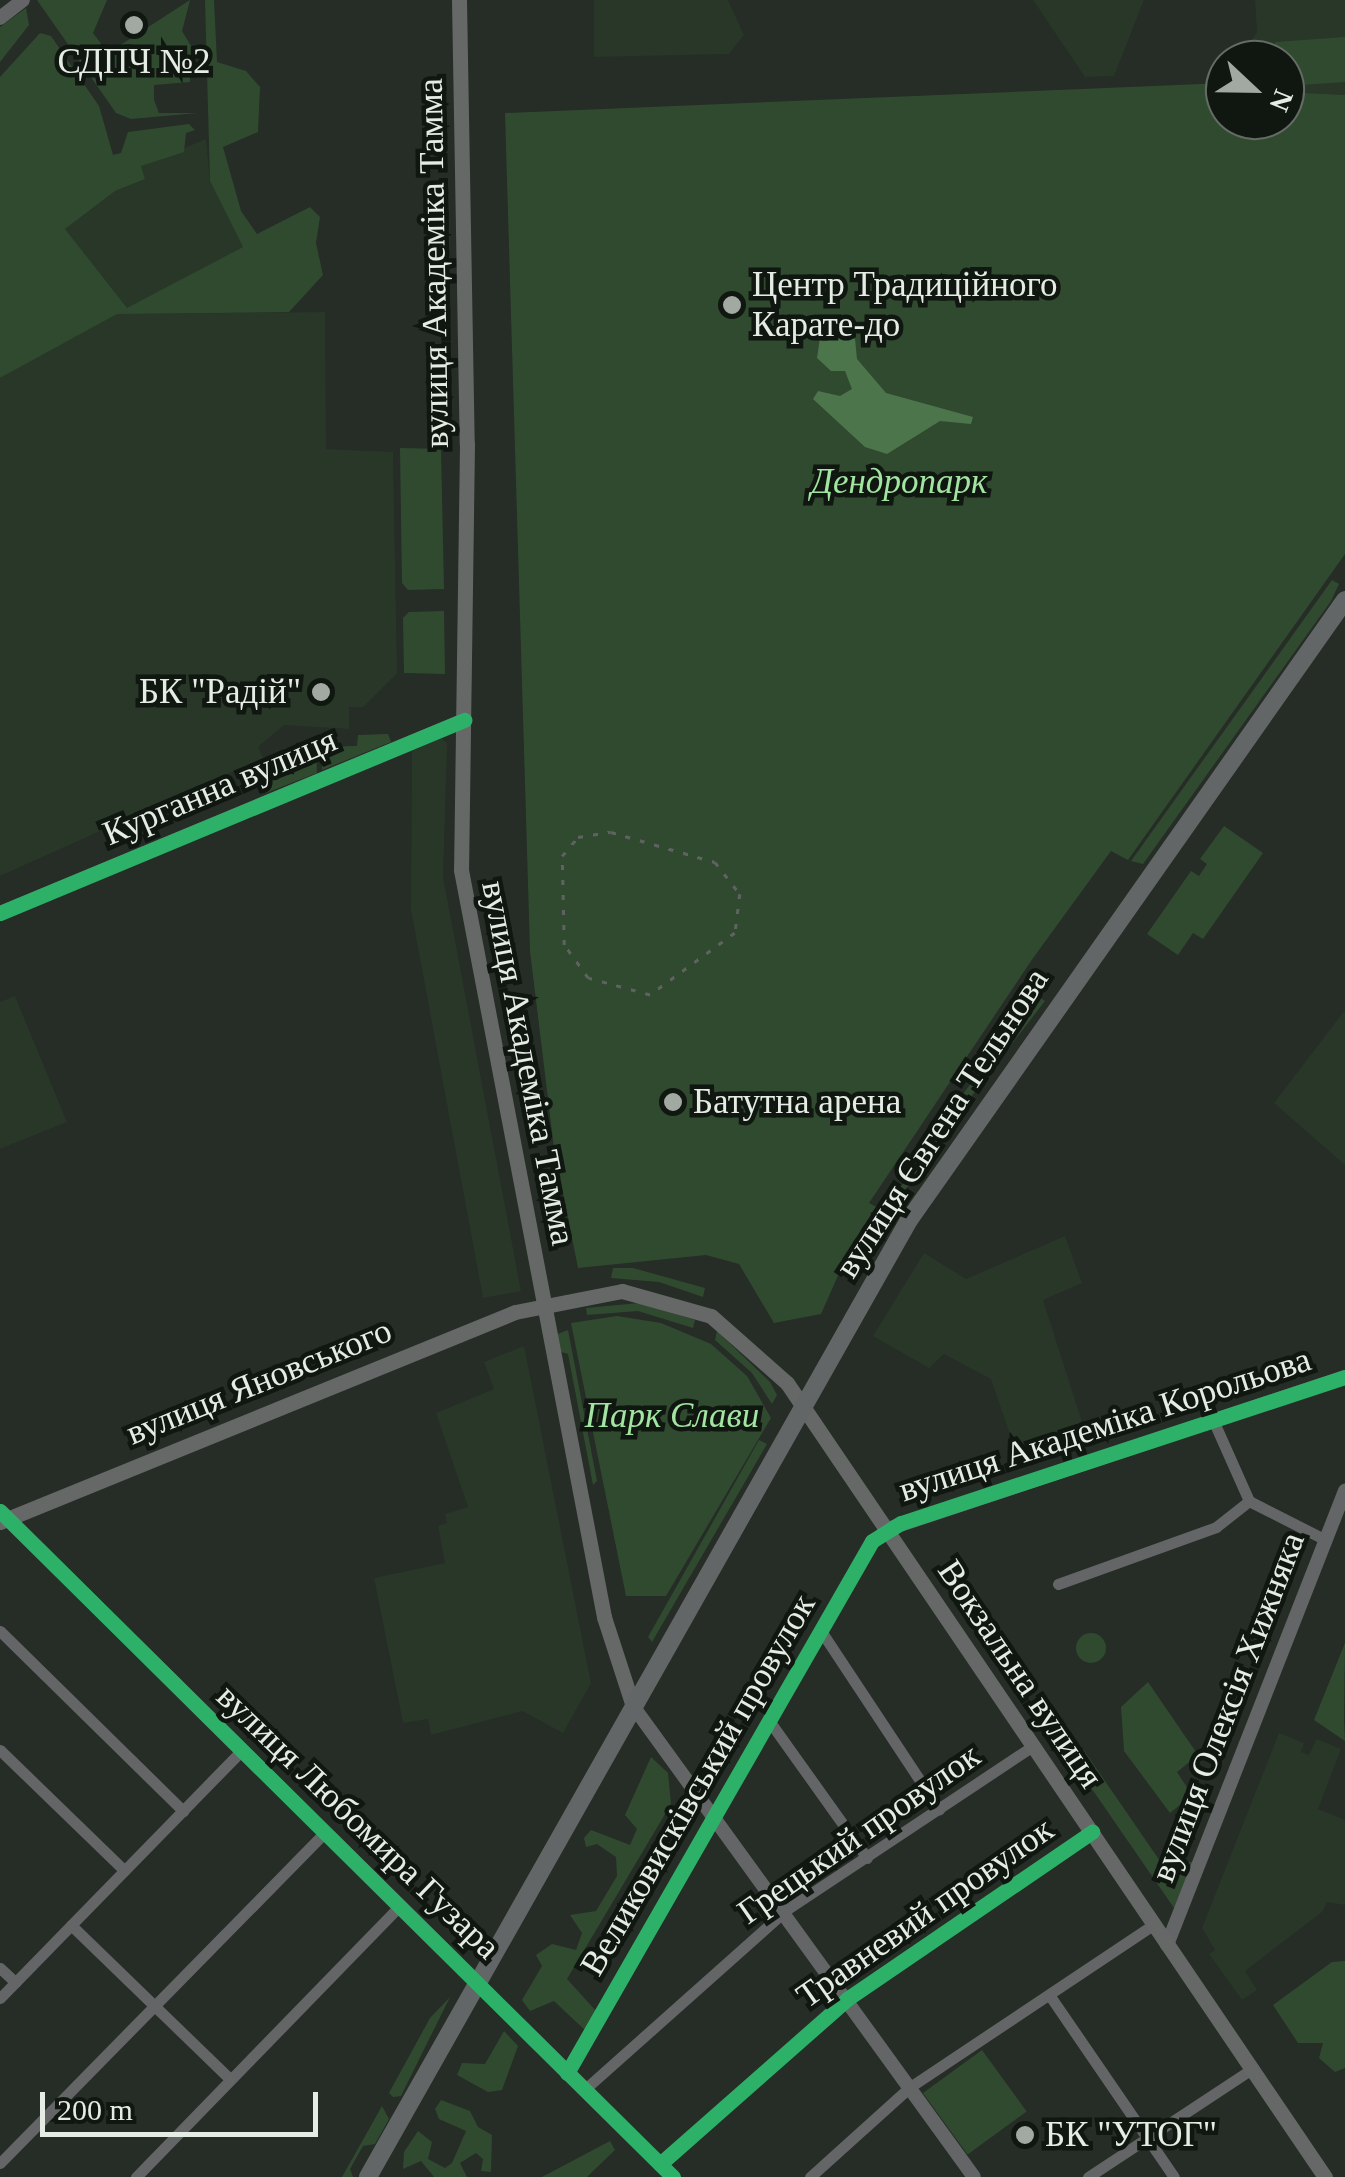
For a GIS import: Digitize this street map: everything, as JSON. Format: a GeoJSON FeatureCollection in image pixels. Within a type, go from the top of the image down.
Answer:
{"type":"FeatureCollection","features":[{"type":"Feature","properties":{"kind":"main road","name":"вулиця Академіка Тамма"},"geometry":{"type":"LineString","coordinates":[[459,0],[466,312],[466,910],[604,1617],[633,1706]]}},
{"type":"Feature","properties":{"kind":"main road","name":"вулиця Євгена Тельнова"},"geometry":{"type":"LineString","coordinates":[[368,2177],[803,1407],[967,1133],[1345,600]]}},
{"type":"Feature","properties":{"kind":"main road","name":"Вокзальна вулиця"},"geometry":{"type":"LineString","coordinates":[[544,1305],[606,1291],[682,1304],[754,1348],[803,1407],[1325,2177]]}},
{"type":"Feature","properties":{"kind":"main road","name":"вулиця Яновського"},"geometry":{"type":"LineString","coordinates":[[2,1517],[544,1305]]}},
{"type":"Feature","properties":{"kind":"street"},"geometry":{"type":"LineString","coordinates":[[0,18],[23,0]]}},
{"type":"Feature","properties":{"kind":"street","name":"Курганна вулиця"},"geometry":{"type":"LineString","coordinates":[[0,913],[464,720]]}},
{"type":"Feature","properties":{"kind":"street","name":"вулиця Академіка Корольова"},"geometry":{"type":"LineString","coordinates":[[885,1530],[1345,1377]]}},
{"type":"Feature","properties":{"kind":"street"},"geometry":{"type":"LineString","coordinates":[[1212,1420],[1249,1501],[1326,1540]]}},
{"type":"Feature","properties":{"kind":"street","name":"вулиця Олексія Хижняка"},"geometry":{"type":"LineString","coordinates":[[1167,1945],[1345,1491]]}},
{"type":"Feature","properties":{"kind":"street"},"geometry":{"type":"LineString","coordinates":[[1058,1584],[1216,1527],[1249,1501]]}},
{"type":"Feature","properties":{"kind":"street","name":"вулиця Любомира Гузара"},"geometry":{"type":"LineString","coordinates":[[2,1517],[673,2177]]}},
{"type":"Feature","properties":{"kind":"street","name":"Великовисківський провулок"},"geometry":{"type":"LineString","coordinates":[[567,2073],[872,1541],[885,1530]]}},
{"type":"Feature","properties":{"kind":"street"},"geometry":{"type":"LineString","coordinates":[[0,1631],[183,1811]]}},
{"type":"Feature","properties":{"kind":"street"},"geometry":{"type":"LineString","coordinates":[[821,1631],[939,1809]]}},
{"type":"Feature","properties":{"kind":"street"},"geometry":{"type":"LineString","coordinates":[[633,1706],[716,1813],[974,2177]]}},
{"type":"Feature","properties":{"kind":"street"},"geometry":{"type":"LineString","coordinates":[[770,1722],[867,1858]]}},
{"type":"Feature","properties":{"kind":"street","name":"Грецький провулок"},"geometry":{"type":"LineString","coordinates":[[584,2090],[786,1910],[1034,1746]]}},
{"type":"Feature","properties":{"kind":"street"},"geometry":{"type":"LineString","coordinates":[[0,1750],[124,1870]]}},
{"type":"Feature","properties":{"kind":"street"},"geometry":{"type":"LineString","coordinates":[[0,1998],[241,1752]]}},
{"type":"Feature","properties":{"kind":"street","name":"Травневий провулок"},"geometry":{"type":"LineString","coordinates":[[660,2164],[847,1998],[1092,1832]]}},
{"type":"Feature","properties":{"kind":"street"},"geometry":{"type":"LineString","coordinates":[[0,2162],[324,1833]]}},
{"type":"Feature","properties":{"kind":"street"},"geometry":{"type":"LineString","coordinates":[[136,2177],[399,1907]]}},
{"type":"Feature","properties":{"kind":"street"},"geometry":{"type":"LineString","coordinates":[[810,2177],[910,2087],[1154,1924]]}},
{"type":"Feature","properties":{"kind":"street"},"geometry":{"type":"LineString","coordinates":[[71,1925],[230,2079]]}},
{"type":"Feature","properties":{"kind":"street"},"geometry":{"type":"LineString","coordinates":[[0,1968],[16,1982]]}},
{"type":"Feature","properties":{"kind":"street"},"geometry":{"type":"LineString","coordinates":[[1050,1996],[1174,2177]]}},
{"type":"Feature","properties":{"kind":"street"},"geometry":{"type":"LineString","coordinates":[[1088,2177],[1252,2068]]}},
{"type":"Feature","properties":{"kind":"street"},"geometry":{"type":"LineString","coordinates":[[824,2164],[835,2177]]}},
{"type":"Feature","properties":{"kind":"shaded area"},"geometry":{"type":"Polygon","coordinates":[[[594,0],[728,0],[744,35],[729,54],[594,57],[594,0]]]}},
{"type":"Feature","properties":{"kind":"shaded area"},"geometry":{"type":"Polygon","coordinates":[[[1033,0],[1144,0],[1114,76],[1085,77],[1033,0]]]}},
{"type":"Feature","properties":{"kind":"shaded area"},"geometry":{"type":"Polygon","coordinates":[[[1255,0],[1345,0],[1345,95],[1305,93],[1305,40],[1252,40],[1257,32],[1255,0]]]}},
{"type":"Feature","properties":{"kind":"shaded area"},"geometry":{"type":"Polygon","coordinates":[[[206,139],[210,181],[243,247],[127,309],[65,229],[115,191],[145,179],[141,166],[206,139]]]}},
{"type":"Feature","properties":{"kind":"shaded area"},"geometry":{"type":"Polygon","coordinates":[[[325,312],[326,449],[393,452],[397,673],[363,707],[349,707],[349,729],[284,725],[258,747],[263,758],[0,876],[0,378],[117,314],[325,312]]]}},
{"type":"Feature","properties":{"kind":"shaded area"},"geometry":{"type":"Polygon","coordinates":[[[838,330],[855,339],[857,359],[886,393],[973,417],[971,424],[940,421],[887,454],[865,447],[813,399],[818,391],[840,396],[852,389],[845,371],[831,371],[817,358],[820,338],[838,330]]]}},
{"type":"Feature","properties":{"kind":"shaded area"},"geometry":{"type":"Polygon","coordinates":[[[441,738],[447,743],[443,877],[521,1291],[483,1298],[411,910],[412,751],[441,738]]]}},
{"type":"Feature","properties":{"kind":"shaded area"},"geometry":{"type":"Polygon","coordinates":[[[15,996],[67,1122],[0,1149],[0,1002],[15,996]]]}},
{"type":"Feature","properties":{"kind":"shaded area"},"geometry":{"type":"Polygon","coordinates":[[[1345,1010],[1345,1165],[1274,1103],[1345,1010]]]}},
{"type":"Feature","properties":{"kind":"shaded area"},"geometry":{"type":"Polygon","coordinates":[[[1065,1236],[1082,1283],[1043,1300],[1083,1425],[1124,1414],[1130,1434],[1021,1467],[991,1379],[944,1354],[929,1368],[873,1336],[924,1253],[966,1279],[1065,1236]]]}},
{"type":"Feature","properties":{"kind":"shaded area"},"geometry":{"type":"Polygon","coordinates":[[[524,1346],[591,1683],[563,1733],[522,1711],[431,1735],[428,1719],[403,1723],[374,1578],[445,1563],[438,1526],[447,1523],[445,1514],[468,1507],[436,1413],[494,1389],[484,1362],[524,1346]]]}},
{"type":"Feature","properties":{"kind":"shaded area"},"geometry":{"type":"Polygon","coordinates":[[[1279,1733],[1304,1743],[1301,1752],[1309,1755],[1317,1739],[1341,1749],[1318,1809],[1345,1820],[1345,1905],[1327,1902],[1322,1912],[1245,1971],[1257,1990],[1242,2000],[1209,1954],[1215,1950],[1202,1928],[1279,1733]]]}},
{"type":"Feature","properties":{"kind":"green space"},"geometry":{"type":"Polygon","coordinates":[[[37,0],[107,0],[93,33],[108,53],[190,0],[182,31],[191,46],[190,82],[154,85],[154,100],[159,113],[198,113],[131,119],[116,113],[37,0]]]}},
{"type":"Feature","properties":{"kind":"green space"},"geometry":{"type":"Polygon","coordinates":[[[205,0],[214,0],[217,62],[246,71],[260,87],[258,132],[223,147],[241,211],[257,234],[310,207],[320,217],[316,243],[323,275],[289,312],[117,314],[0,378],[0,77],[40,33],[51,36],[99,106],[113,155],[121,153],[128,132],[189,124],[195,130],[186,133],[184,152],[141,166],[145,179],[115,191],[65,229],[127,308],[243,247],[210,181],[205,0]]]}},
{"type":"Feature","properties":{"kind":"green space"},"geometry":{"type":"Polygon","coordinates":[[[26,8],[29,25],[0,62],[0,27],[26,8]]]}},
{"type":"Feature","properties":{"kind":"green space"},"geometry":{"type":"Polygon","coordinates":[[[1345,37],[1345,82],[1305,85],[1304,40],[1345,37]]]}},
{"type":"Feature","properties":{"kind":"green space","name":"Дендропарк"},"geometry":{"type":"Polygon","coordinates":[[[1205,84],[1205,140],[1305,140],[1305,93],[1345,95],[1345,554],[1128,860],[1111,851],[1031,961],[869,1203],[882,1210],[856,1257],[841,1269],[821,1314],[774,1323],[739,1264],[706,1255],[578,1268],[554,1148],[530,951],[505,113],[1205,84]]]}},
{"type":"Feature","properties":{"kind":"green space"},"geometry":{"type":"Polygon","coordinates":[[[400,448],[441,449],[444,589],[408,590],[402,583],[400,448]]]}},
{"type":"Feature","properties":{"kind":"green space"},"geometry":{"type":"Polygon","coordinates":[[[1332,580],[1339,584],[1331,601],[1143,864],[1131,861],[1332,580]]]}},
{"type":"Feature","properties":{"kind":"green space"},"geometry":{"type":"Polygon","coordinates":[[[444,611],[445,674],[404,673],[403,618],[409,612],[444,611]]]}},
{"type":"Feature","properties":{"kind":"green space"},"geometry":{"type":"Polygon","coordinates":[[[388,734],[391,742],[322,770],[322,747],[357,746],[358,735],[388,734]]]}},
{"type":"Feature","properties":{"kind":"green space"},"geometry":{"type":"Polygon","coordinates":[[[316,747],[317,773],[266,793],[256,767],[285,748],[316,747]]]}},
{"type":"Feature","properties":{"kind":"green space"},"geometry":{"type":"Polygon","coordinates":[[[1224,826],[1263,853],[1203,939],[1193,933],[1178,955],[1147,934],[1191,871],[1199,876],[1207,864],[1200,859],[1224,826]]]}},
{"type":"Feature","properties":{"kind":"green space"},"geometry":{"type":"Polygon","coordinates":[[[1035,994],[1045,1001],[967,1102],[961,1097],[1035,994]]]}},
{"type":"Feature","properties":{"kind":"green space"},"geometry":{"type":"Polygon","coordinates":[[[954,1107],[960,1121],[893,1205],[890,1203],[954,1107]]]}},
{"type":"Feature","properties":{"kind":"green space"},"geometry":{"type":"Polygon","coordinates":[[[613,1268],[633,1268],[705,1288],[703,1297],[659,1282],[611,1278],[613,1268]]]}},
{"type":"Feature","properties":{"kind":"green space"},"geometry":{"type":"Polygon","coordinates":[[[639,1303],[695,1320],[693,1328],[638,1311],[587,1315],[586,1308],[639,1303]]]}},
{"type":"Feature","properties":{"kind":"green space","name":"Парк Слави"},"geometry":{"type":"Polygon","coordinates":[[[617,1316],[661,1323],[711,1344],[747,1376],[771,1418],[666,1596],[626,1596],[571,1323],[617,1316]]]}},
{"type":"Feature","properties":{"kind":"green space"},"geometry":{"type":"Polygon","coordinates":[[[568,1330],[597,1481],[593,1485],[568,1354],[558,1351],[555,1335],[568,1330]]]}},
{"type":"Feature","properties":{"kind":"green space"},"geometry":{"type":"Polygon","coordinates":[[[717,1331],[770,1382],[777,1395],[772,1404],[752,1373],[715,1340],[717,1331]]]}},
{"type":"Feature","properties":{"kind":"green space"},"geometry":{"type":"Polygon","coordinates":[[[759,1440],[767,1444],[652,1642],[648,1637],[759,1440]]]}},
{"type":"Feature","properties":{"kind":"green space"},"geometry":{"type":"Polygon","coordinates":[[[1091,1633],[1102,1637],[1106,1648],[1102,1659],[1091,1663],[1080,1659],[1076,1648],[1080,1637],[1091,1633]]]}},
{"type":"Feature","properties":{"kind":"green space"},"geometry":{"type":"Polygon","coordinates":[[[1345,1643],[1344,1720],[1345,1741],[1314,1720],[1345,1643]]]}},
{"type":"Feature","properties":{"kind":"green space"},"geometry":{"type":"Polygon","coordinates":[[[1148,1682],[1198,1755],[1177,1772],[1192,1795],[1170,1813],[1124,1751],[1121,1707],[1148,1682]]]}},
{"type":"Feature","properties":{"kind":"green space"},"geometry":{"type":"Polygon","coordinates":[[[1083,1749],[1160,1861],[1193,1862],[1174,1908],[1072,1760],[1083,1749]]]}},
{"type":"Feature","properties":{"kind":"green space"},"geometry":{"type":"Polygon","coordinates":[[[651,1757],[668,1773],[671,1804],[567,1979],[606,2022],[588,2033],[554,2001],[530,2011],[522,2000],[542,1966],[536,1955],[552,1944],[576,1950],[582,1933],[570,1915],[596,1911],[617,1876],[616,1857],[597,1844],[586,1847],[584,1838],[591,1830],[630,1845],[637,1829],[625,1815],[651,1757]]]}},
{"type":"Feature","properties":{"kind":"green space"},"geometry":{"type":"Polygon","coordinates":[[[1345,1961],[1345,2068],[1335,2072],[1319,2058],[1323,2043],[1298,2043],[1273,2005],[1332,1962],[1345,1961]]]}},
{"type":"Feature","properties":{"kind":"green space"},"geometry":{"type":"Polygon","coordinates":[[[450,1997],[401,2096],[393,2097],[389,2093],[430,2018],[450,1997]]]}},
{"type":"Feature","properties":{"kind":"green space"},"geometry":{"type":"Polygon","coordinates":[[[504,2031],[518,2046],[502,2090],[488,2092],[457,2075],[462,2063],[485,2064],[504,2031]]]}},
{"type":"Feature","properties":{"kind":"green space"},"geometry":{"type":"Polygon","coordinates":[[[982,2050],[1027,2111],[968,2154],[923,2093],[982,2050]]]}},
{"type":"Feature","properties":{"kind":"green space"},"geometry":{"type":"Polygon","coordinates":[[[441,2100],[470,2111],[478,2127],[492,2135],[491,2172],[481,2171],[483,2159],[476,2153],[460,2163],[467,2177],[434,2177],[421,2161],[403,2169],[404,2152],[418,2131],[432,2142],[428,2159],[445,2168],[452,2163],[466,2131],[439,2119],[435,2109],[441,2100]]]}},
{"type":"Feature","properties":{"kind":"green space"},"geometry":{"type":"Polygon","coordinates":[[[382,2106],[389,2119],[375,2144],[363,2146],[350,2169],[353,2177],[342,2177],[382,2106]]]}},
{"type":"Feature","properties":{"kind":"green space"},"geometry":{"type":"Polygon","coordinates":[[[610,2141],[615,2150],[587,2177],[542,2177],[610,2141]]]}},
{"type":"Feature","properties":{"kind":"railway"},"geometry":{"type":"LineString","coordinates":[[611,832],[715,862],[740,894],[735,933],[650,995],[588,978],[564,945],[562,856],[578,837],[611,832]]}},
{"type":"Feature","properties":{"kind":"cycle path"},"geometry":{"type":"LineString","coordinates":[[0,913],[464,720]]}},
{"type":"Feature","properties":{"kind":"cycle path"},"geometry":{"type":"LineString","coordinates":[[567,2073],[872,1541],[901,1523],[1345,1377]]}},
{"type":"Feature","properties":{"kind":"cycle path"},"geometry":{"type":"LineString","coordinates":[[0,1511],[673,2177]]}},
{"type":"Feature","properties":{"kind":"cycle path"},"geometry":{"type":"LineString","coordinates":[[660,2164],[847,1999],[1092,1832]]}},
{"type":"Feature","properties":{"kind":"place","name":"СДПЧ №2"},"geometry":{"type":"Point","coordinates":[134,25]}},
{"type":"Feature","properties":{"kind":"place","name":"Центр Традиційного Карате-до"},"geometry":{"type":"Point","coordinates":[732,305]}},
{"type":"Feature","properties":{"kind":"place","name":"БК \"Радій\""},"geometry":{"type":"Point","coordinates":[321,692]}},
{"type":"Feature","properties":{"kind":"place","name":"Батутна арена"},"geometry":{"type":"Point","coordinates":[673,1102]}},
{"type":"Feature","properties":{"kind":"place","name":"БК \"УТОГ\""},"geometry":{"type":"Point","coordinates":[1025,2135]}}]}
